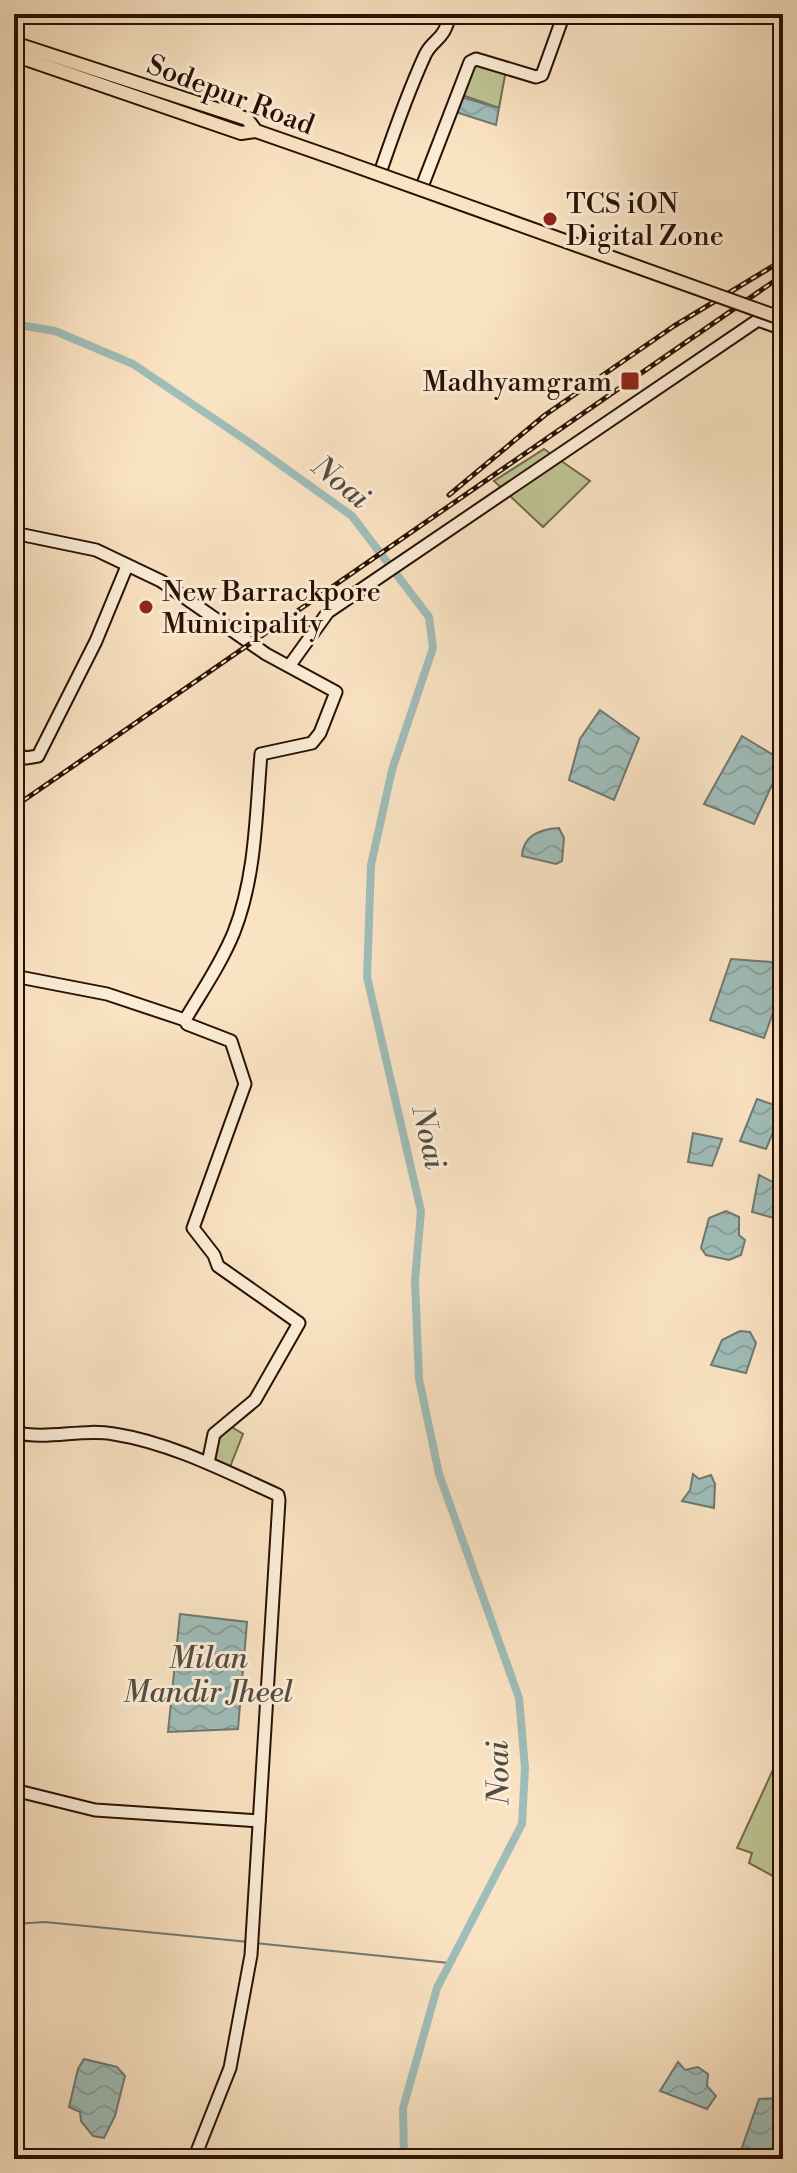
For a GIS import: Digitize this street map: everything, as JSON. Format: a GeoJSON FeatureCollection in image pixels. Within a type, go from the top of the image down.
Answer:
{"type":"FeatureCollection","features":[{"type":"Feature","properties":{"kind":"main road","name":"Sodepur Road"},"geometry":{"type":"LineString","coordinates":[[14,43],[247,119],[256,131],[783,319]]}},
{"type":"Feature","properties":{"kind":"main road"},"geometry":{"type":"LineString","coordinates":[[14,55],[241,133],[256,131]]}},
{"type":"Feature","properties":{"kind":"street"},"geometry":{"type":"LineString","coordinates":[[382,167],[408,92],[427,50],[437,44],[447,30],[450,14]]}},
{"type":"Feature","properties":{"kind":"street"},"geometry":{"type":"LineString","coordinates":[[423,184],[470,62],[476,59],[523,74],[542,75],[564,14]]}},
{"type":"Feature","properties":{"kind":"street"},"geometry":{"type":"LineString","coordinates":[[290,665],[328,612],[372,585],[629,405],[758,320],[783,329]]}},
{"type":"Feature","properties":{"kind":"street"},"geometry":{"type":"LineString","coordinates":[[14,533],[96,550],[161,581],[266,654],[334,688],[335,698],[312,743],[261,754],[255,837],[235,929],[214,974],[185,1020]]}},
{"type":"Feature","properties":{"kind":"street"},"geometry":{"type":"LineString","coordinates":[[14,753],[26,758],[38,756],[96,641],[127,566]]}},
{"type":"Feature","properties":{"kind":"street"},"geometry":{"type":"LineString","coordinates":[[14,976],[107,994],[185,1020],[187,1024],[231,1041],[245,1084],[193,1228],[214,1255],[218,1266],[299,1323],[255,1400],[214,1434],[208,1463]]}},
{"type":"Feature","properties":{"kind":"street"},"geometry":{"type":"LineString","coordinates":[[14,1432],[51,1435],[111,1433],[208,1463],[278,1495],[251,1955],[230,2068],[194,2159]]}},
{"type":"Feature","properties":{"kind":"street"},"geometry":{"type":"LineString","coordinates":[[14,1790],[95,1810],[259,1821]]}},
{"type":"Feature","properties":{"kind":"green space"},"geometry":{"type":"Polygon","coordinates":[[[474,63],[506,70],[499,108],[462,95],[474,63]]]}},
{"type":"Feature","properties":{"kind":"green space"},"geometry":{"type":"Polygon","coordinates":[[[544,449],[590,481],[543,527],[494,481],[544,449]]]}},
{"type":"Feature","properties":{"kind":"green space"},"geometry":{"type":"Polygon","coordinates":[[[230,1426],[243,1434],[230,1467],[212,1459],[216,1442],[230,1426]]]}},
{"type":"Feature","properties":{"kind":"green space"},"geometry":{"type":"Polygon","coordinates":[[[783,1748],[782,1881],[749,1863],[752,1853],[737,1848],[783,1748]]]}},
{"type":"Feature","properties":{"kind":"water"},"geometry":{"type":"Polygon","coordinates":[[[461,97],[499,108],[496,125],[456,112],[461,97]]]}},
{"type":"Feature","properties":{"kind":"water"},"geometry":{"type":"Polygon","coordinates":[[[600,710],[639,738],[614,800],[569,780],[580,739],[600,710]]]}},
{"type":"Feature","properties":{"kind":"water"},"geometry":{"type":"Polygon","coordinates":[[[742,736],[783,761],[754,824],[704,804],[742,736]]]}},
{"type":"Feature","properties":{"kind":"water"},"geometry":{"type":"Polygon","coordinates":[[[559,828],[564,838],[562,861],[556,864],[522,856],[526,843],[534,835],[559,828]]]}},
{"type":"Feature","properties":{"kind":"water"},"geometry":{"type":"Polygon","coordinates":[[[731,959],[771,962],[783,973],[783,985],[764,1038],[710,1020],[731,959]]]}},
{"type":"Feature","properties":{"kind":"water"},"geometry":{"type":"Polygon","coordinates":[[[757,1099],[783,1108],[766,1149],[740,1141],[757,1099]]]}},
{"type":"Feature","properties":{"kind":"water"},"geometry":{"type":"Polygon","coordinates":[[[693,1133],[722,1139],[712,1166],[688,1162],[693,1133]]]}},
{"type":"Feature","properties":{"kind":"water"},"geometry":{"type":"Polygon","coordinates":[[[759,1175],[783,1187],[778,1219],[752,1212],[759,1175]]]}},
{"type":"Feature","properties":{"kind":"water"},"geometry":{"type":"Polygon","coordinates":[[[726,1211],[739,1217],[739,1235],[745,1240],[741,1255],[729,1260],[706,1255],[701,1248],[709,1218],[726,1211]]]}},
{"type":"Feature","properties":{"kind":"water"},"geometry":{"type":"Polygon","coordinates":[[[740,1331],[750,1332],[756,1343],[746,1373],[711,1365],[722,1340],[740,1331]]]}},
{"type":"Feature","properties":{"kind":"water"},"geometry":{"type":"Polygon","coordinates":[[[693,1474],[699,1479],[711,1475],[715,1484],[714,1508],[682,1501],[690,1490],[693,1474]]]}},
{"type":"Feature","properties":{"kind":"water","name":"Milan Mandir Jheel"},"geometry":{"type":"Polygon","coordinates":[[[180,1614],[247,1622],[238,1729],[168,1732],[180,1614]]]}},
{"type":"Feature","properties":{"kind":"water"},"geometry":{"type":"Polygon","coordinates":[[[84,2059],[117,2067],[125,2076],[115,2116],[104,2138],[93,2136],[81,2121],[80,2112],[69,2107],[78,2069],[84,2059]]]}},
{"type":"Feature","properties":{"kind":"water"},"geometry":{"type":"Polygon","coordinates":[[[678,2062],[685,2070],[698,2067],[708,2074],[707,2086],[716,2096],[707,2109],[660,2091],[678,2062]]]}},
{"type":"Feature","properties":{"kind":"water"},"geometry":{"type":"Polygon","coordinates":[[[783,2098],[783,2159],[738,2159],[759,2099],[783,2098]]]}},
{"type":"Feature","properties":{"kind":"waterway","name":"Noai"},"geometry":{"type":"LineString","coordinates":[[14,324],[55,331],[133,364],[253,445],[352,516],[429,617],[433,648],[392,770],[371,865],[367,977],[421,1211],[415,1281],[419,1379],[439,1474],[519,1698],[525,1768],[522,1824],[437,1988],[403,2108],[404,2159]]}},
{"type":"Feature","properties":{"kind":"waterway"},"geometry":{"type":"LineString","coordinates":[[14,1924],[45,1922],[249,1942]]}},
{"type":"Feature","properties":{"kind":"waterway"},"geometry":{"type":"LineString","coordinates":[[255,1943],[449,1963]]}},
{"type":"Feature","properties":{"kind":"railway"},"geometry":{"type":"LineString","coordinates":[[449,495],[545,415],[674,326],[783,260]]}},
{"type":"Feature","properties":{"kind":"railway"},"geometry":{"type":"LineString","coordinates":[[14,807],[783,275]]}},
{"type":"Feature","properties":{"kind":"place","name":"TCS iON Digital Zone"},"geometry":{"type":"Point","coordinates":[550,219]}},
{"type":"Feature","properties":{"kind":"place","name":"Madhyamgram"},"geometry":{"type":"Point","coordinates":[630,381]}},
{"type":"Feature","properties":{"kind":"place","name":"New Barrackpore Municipality"},"geometry":{"type":"Point","coordinates":[146,607]}}]}
